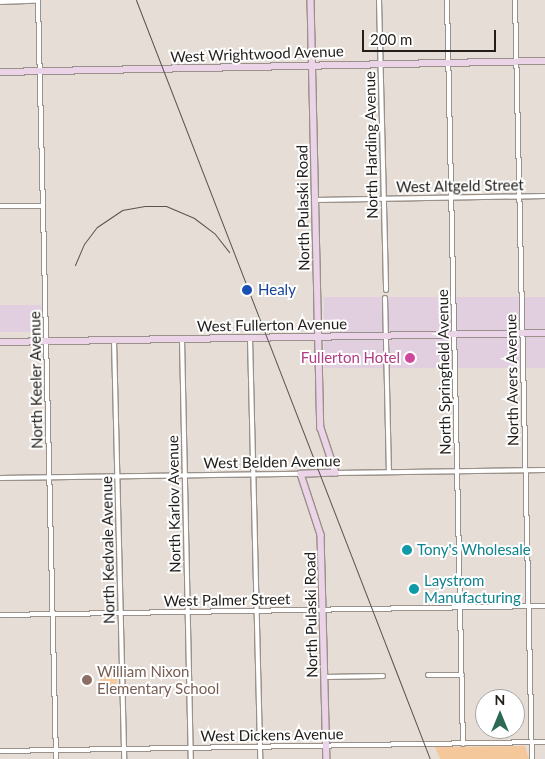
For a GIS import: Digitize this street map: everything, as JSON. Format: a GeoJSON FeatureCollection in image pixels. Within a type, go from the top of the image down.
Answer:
{"type":"FeatureCollection","features":[{"type":"Feature","properties":{"kind":"main road","name":"North Pulaski Road"},"geometry":{"type":"LineString","coordinates":[[311,0],[320,428],[336,473]]}},
{"type":"Feature","properties":{"kind":"main road","name":"West Wrightwood Avenue"},"geometry":{"type":"LineString","coordinates":[[0,72],[545,61]]}},
{"type":"Feature","properties":{"kind":"main road","name":"West Fullerton Avenue"},"geometry":{"type":"LineString","coordinates":[[0,342],[545,333]]}},
{"type":"Feature","properties":{"kind":"main road","name":"West Belden Avenue"},"geometry":{"type":"LineString","coordinates":[[301,474],[336,473]]}},
{"type":"Feature","properties":{"kind":"main road","name":"North Pulaski Road"},"geometry":{"type":"LineString","coordinates":[[301,474],[321,535],[327,759]]}},
{"type":"Feature","properties":{"kind":"street"},"geometry":{"type":"LineString","coordinates":[[0,2],[38,0]]}},
{"type":"Feature","properties":{"kind":"street","name":"North Keeler Avenue"},"geometry":{"type":"LineString","coordinates":[[38,0],[56,759]]}},
{"type":"Feature","properties":{"kind":"street","name":"North Harding Avenue"},"geometry":{"type":"LineString","coordinates":[[379,0],[386,290]]}},
{"type":"Feature","properties":{"kind":"street","name":"North Springfield Avenue"},"geometry":{"type":"LineString","coordinates":[[447,0],[464,744]]}},
{"type":"Feature","properties":{"kind":"street","name":"North Avers Avenue"},"geometry":{"type":"LineString","coordinates":[[515,0],[532,759]]}},
{"type":"Feature","properties":{"kind":"street","name":"West Altgeld Street"},"geometry":{"type":"LineString","coordinates":[[316,200],[545,196]]}},
{"type":"Feature","properties":{"kind":"street"},"geometry":{"type":"LineString","coordinates":[[0,206],[43,206]]}},
{"type":"Feature","properties":{"kind":"street"},"geometry":{"type":"LineString","coordinates":[[385,298],[389,472]]}},
{"type":"Feature","properties":{"kind":"street"},"geometry":{"type":"LineString","coordinates":[[250,338],[260,759]]}},
{"type":"Feature","properties":{"kind":"street","name":"North Karlov Avenue"},"geometry":{"type":"LineString","coordinates":[[182,339],[191,759]]}},
{"type":"Feature","properties":{"kind":"street","name":"North Kedvale Avenue"},"geometry":{"type":"LineString","coordinates":[[114,340],[124,759]]}},
{"type":"Feature","properties":{"kind":"street","name":"West Belden Avenue"},"geometry":{"type":"LineString","coordinates":[[336,473],[545,470]]}},
{"type":"Feature","properties":{"kind":"street","name":"West Belden Avenue"},"geometry":{"type":"LineString","coordinates":[[0,478],[301,474]]}},
{"type":"Feature","properties":{"kind":"street","name":"West Palmer Street"},"geometry":{"type":"LineString","coordinates":[[0,615],[545,606]]}},
{"type":"Feature","properties":{"kind":"street"},"geometry":{"type":"LineString","coordinates":[[428,676],[462,675]]}},
{"type":"Feature","properties":{"kind":"street"},"geometry":{"type":"LineString","coordinates":[[325,677],[383,676]]}},
{"type":"Feature","properties":{"kind":"street","name":"West Dickens Avenue"},"geometry":{"type":"LineString","coordinates":[[0,751],[545,742]]}},
{"type":"Feature","properties":{"kind":"shaded area"},"geometry":{"type":"Polygon","coordinates":[[[324,297],[545,297],[545,368],[324,368],[324,297]]]}},
{"type":"Feature","properties":{"kind":"shaded area"},"geometry":{"type":"Polygon","coordinates":[[[0,305],[41,305],[41,332],[0,332],[0,305]]]}},
{"type":"Feature","properties":{"kind":"shaded area"},"geometry":{"type":"Polygon","coordinates":[[[109,672],[117,680],[109,688],[101,680],[109,672]]]}},
{"type":"Feature","properties":{"kind":"shaded area"},"geometry":{"type":"Polygon","coordinates":[[[525,746],[529,759],[440,759],[435,747],[525,746]]]}},
{"type":"Feature","properties":{"kind":"railway"},"geometry":{"type":"LineString","coordinates":[[136,0],[430,759]]}},
{"type":"Feature","properties":{"kind":"railway"},"geometry":{"type":"LineString","coordinates":[[75,265],[84,244],[97,227],[122,210],[145,206],[166,206],[194,218],[215,234],[229,252]]}},
{"type":"Feature","properties":{"kind":"place","name":"Healy"},"geometry":{"type":"Point","coordinates":[247,290]}},
{"type":"Feature","properties":{"kind":"place","name":"Fullerton Hotel"},"geometry":{"type":"Point","coordinates":[410,358]}},
{"type":"Feature","properties":{"kind":"place","name":"Tony's Wholesale"},"geometry":{"type":"Point","coordinates":[407,550]}},
{"type":"Feature","properties":{"kind":"place","name":"Laystrom Manufacturing"},"geometry":{"type":"Point","coordinates":[414,589]}},
{"type":"Feature","properties":{"kind":"place","name":"William Nixon Elementary School"},"geometry":{"type":"Point","coordinates":[87,680]}}]}
